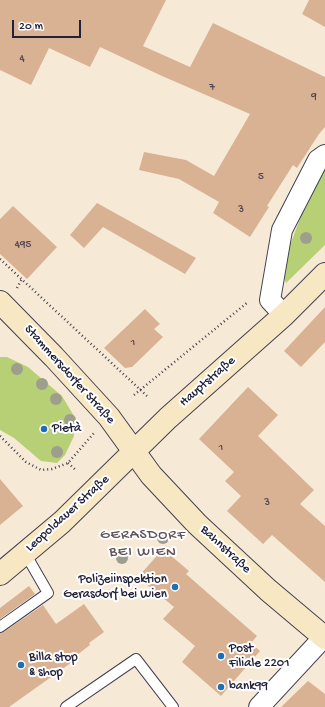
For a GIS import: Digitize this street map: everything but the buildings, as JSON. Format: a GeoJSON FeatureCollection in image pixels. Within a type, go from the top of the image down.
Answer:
{"type":"FeatureCollection","features":[{"type":"Feature","properties":{"kind":"main road","name":"Hauptstraße"},"geometry":{"type":"LineString","coordinates":[[134,451],[168,418],[284,315],[325,274]]}},
{"type":"Feature","properties":{"kind":"main road","name":"Stammersdorfer Straße"},"geometry":{"type":"LineString","coordinates":[[2,308],[54,357],[109,417],[134,451]]}},
{"type":"Feature","properties":{"kind":"main road","name":"Leopoldauer Straße"},"geometry":{"type":"LineString","coordinates":[[0,574],[62,522],[134,451]]}},
{"type":"Feature","properties":{"kind":"main road","name":"Bahnstraße"},"geometry":{"type":"LineString","coordinates":[[134,451],[151,475],[197,524],[268,590],[324,638]]}},
{"type":"Feature","properties":{"kind":"street"},"geometry":{"type":"LineString","coordinates":[[284,315],[270,300],[282,230],[318,160],[325,155]]}},
{"type":"Feature","properties":{"kind":"street"},"geometry":{"type":"LineString","coordinates":[[259,707],[324,638]]}},
{"type":"Feature","properties":{"kind":"lane"},"geometry":{"type":"LineString","coordinates":[[0,627],[48,593],[25,553]]}},
{"type":"Feature","properties":{"kind":"lane"},"geometry":{"type":"LineString","coordinates":[[66,707],[136,659],[173,707]]}},
{"type":"Feature","properties":{"kind":"path"},"geometry":{"type":"LineString","coordinates":[[0,259],[147,396]]}},
{"type":"Feature","properties":{"kind":"path"},"geometry":{"type":"LineString","coordinates":[[134,395],[273,281]]}},
{"type":"Feature","properties":{"kind":"path"},"geometry":{"type":"LineString","coordinates":[[0,436],[26,462],[41,470],[52,469],[68,463],[94,433]]}},
{"type":"Feature","properties":{"kind":"path"},"geometry":{"type":"LineString","coordinates":[[68,463],[77,471]]}},
{"type":"Feature","properties":{"kind":"green space"},"geometry":{"type":"Polygon","coordinates":[[[325,169],[325,245],[286,283],[282,272],[285,258],[308,198],[325,169]]]}},
{"type":"Feature","properties":{"kind":"green space"},"geometry":{"type":"Polygon","coordinates":[[[0,357],[7,357],[28,367],[62,396],[74,416],[74,436],[65,455],[57,463],[41,461],[14,438],[0,430],[0,357]]]}},
{"type":"Feature","properties":{"kind":"place","name":"Pietà"},"geometry":{"type":"Point","coordinates":[44,429]}},
{"type":"Feature","properties":{"kind":"place","name":"Polizeiinspektion Gerasdorf bei Wien"},"geometry":{"type":"Point","coordinates":[175,587]}},
{"type":"Feature","properties":{"kind":"place","name":"Post Filiale 2201"},"geometry":{"type":"Point","coordinates":[221,656]}},
{"type":"Feature","properties":{"kind":"place","name":"Billa stop & shop"},"geometry":{"type":"Point","coordinates":[21,665]}},
{"type":"Feature","properties":{"kind":"place","name":"bank99"},"geometry":{"type":"Point","coordinates":[221,687]}},
{"type":"Feature","properties":{"kind":"district","name":"GERASDORF BEI WIEN"},"geometry":{"type":"Point","coordinates":[143,544]}}]}
